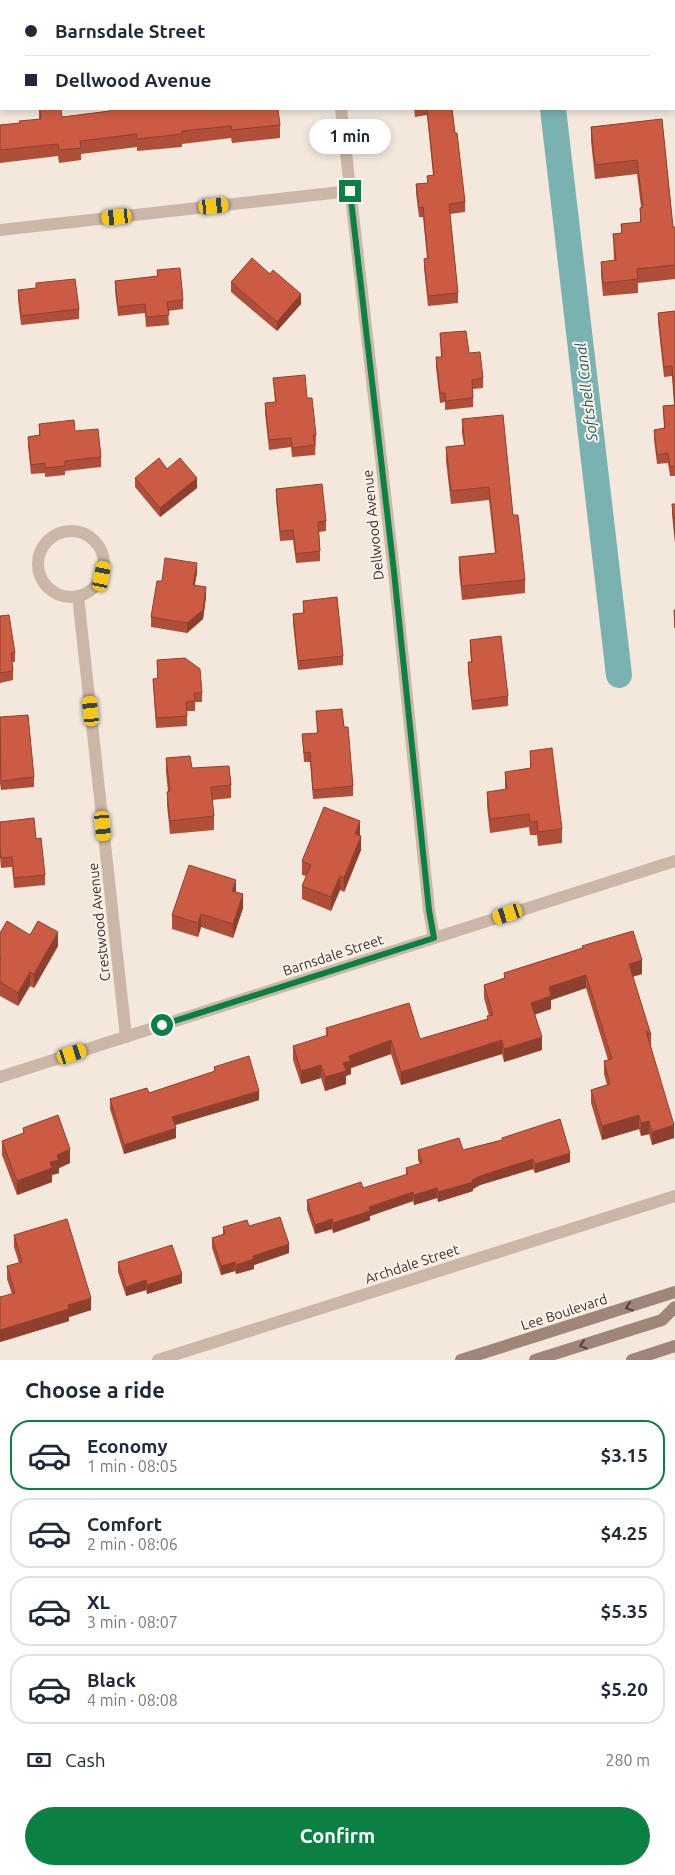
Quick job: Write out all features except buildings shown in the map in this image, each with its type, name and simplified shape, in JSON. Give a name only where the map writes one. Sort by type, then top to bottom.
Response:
[{"type":"main road","name":"Lee Boulevard","points":[[462,1360],[675,1292]]},
{"type":"main road","points":[[535,1360],[662,1320],[675,1307]]},
{"type":"main road","points":[[632,1360],[675,1346]]},
{"type":"street","name":"Dellwood Avenue","points":[[341,110],[394,572],[429,910],[434,938]]},
{"type":"street","points":[[0,230],[350,191]]},
{"type":"street","points":[[70,531],[86,535],[98,545],[103,555],[102,576],[97,585],[88,592],[78,596],[67,596],[57,593],[48,587],[38,568],[39,557],[43,547],[50,539],[60,533],[70,531]]},
{"type":"street","name":"Crestwood Avenue","points":[[78,596],[126,1037]]},
{"type":"street","name":"Barnsdale Street","points":[[0,1077],[675,862]]},
{"type":"street","name":"Archdale Street","points":[[158,1360],[675,1196]]},
{"type":"waterway","name":"Softshell Canal","points":[[553,110],[619,675]]},
{"type":"route","points":[[162,1025],[434,938],[429,910],[394,572],[350,191]]}]
